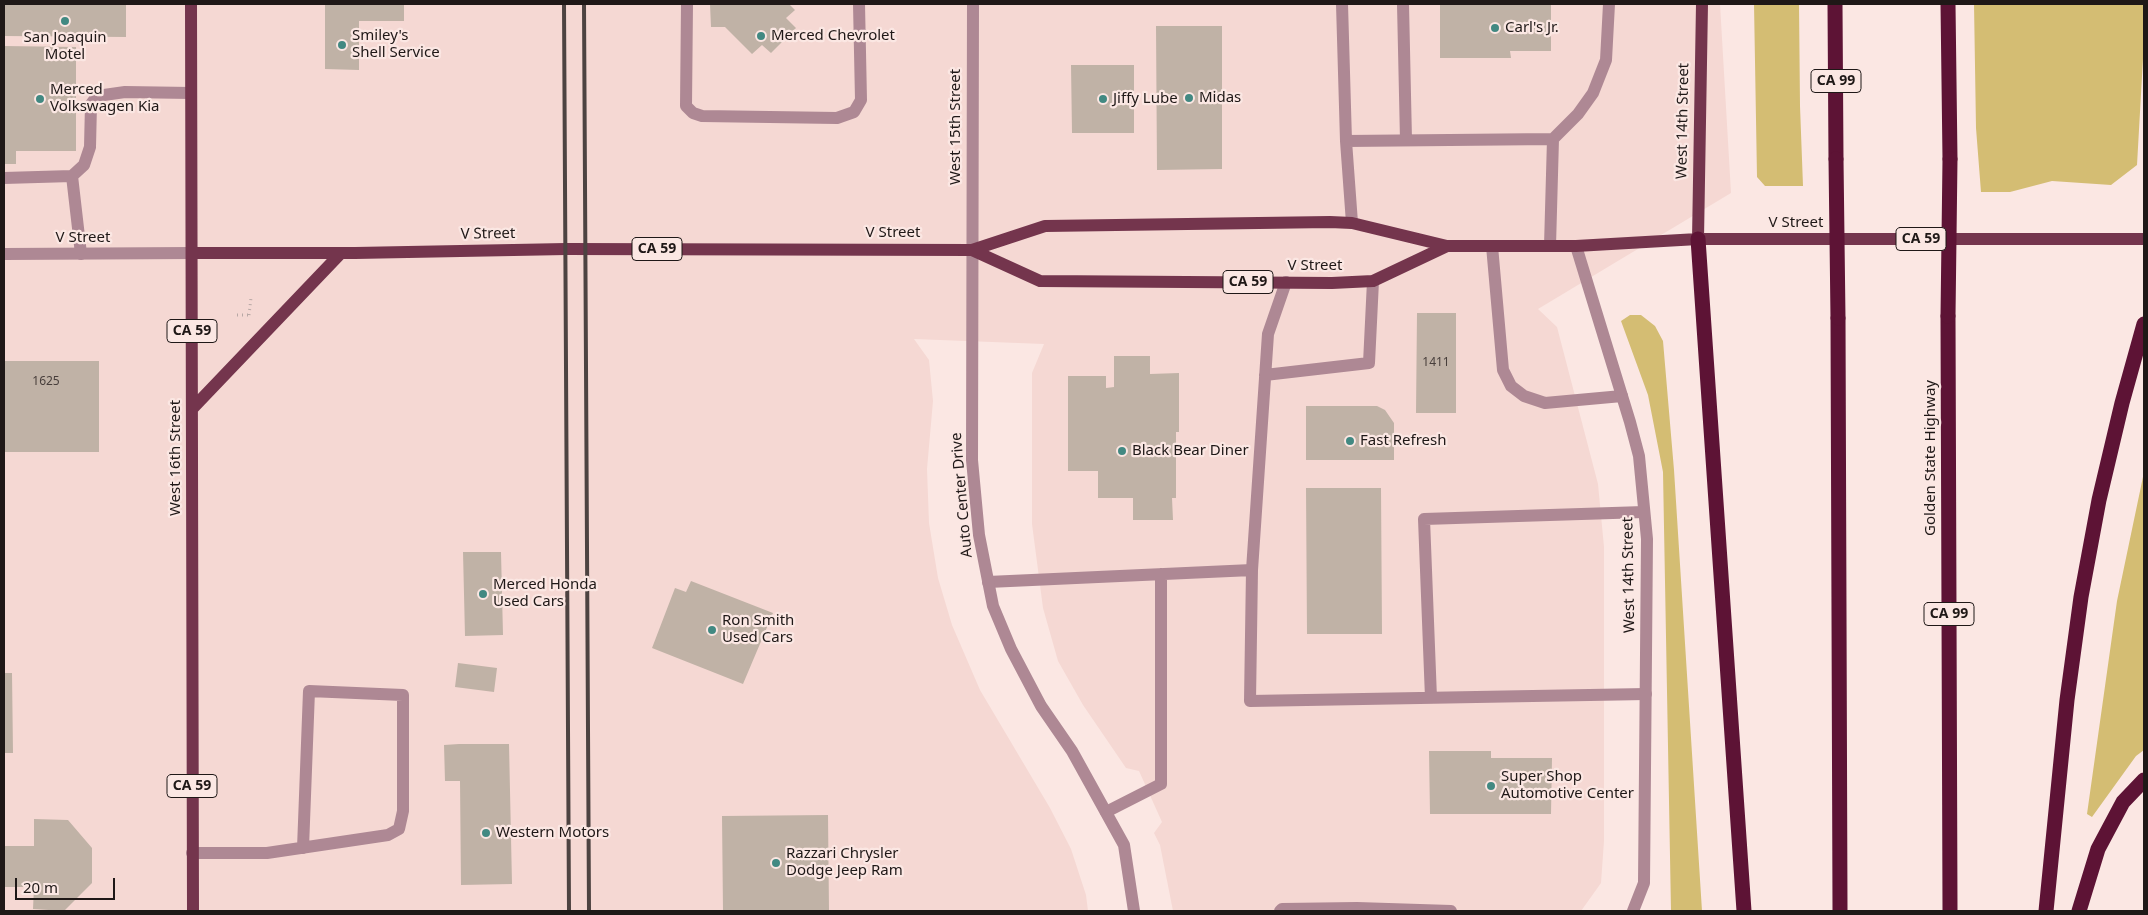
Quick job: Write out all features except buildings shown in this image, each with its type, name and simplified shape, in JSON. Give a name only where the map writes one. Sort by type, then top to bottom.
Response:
[{"type":"highway","name":"CA 99","points":[[1835,4],[1840,911]]},
{"type":"highway","name":"Golden State Highway","points":[[1948,4],[1950,159],[1948,316],[1950,911]]},
{"type":"highway","points":[[1698,239],[1744,911]]},
{"type":"highway","points":[[2046,911],[2067,700],[2081,597],[2122,403],[2144,324]]},
{"type":"highway","points":[[2079,911],[2098,849],[2123,802],[2144,780]]},
{"type":"main road","name":"West 16th Street","points":[[191,4],[193,911]]},
{"type":"main road","name":"West 14th Street","points":[[1698,239],[1702,4]]},
{"type":"main road","name":"V Street","points":[[192,253],[341,253],[566,249],[972,250],[1045,226],[1352,223],[1447,246],[1576,246],[1698,239],[2144,239]]},
{"type":"main road","name":"V Street","points":[[972,250],[1040,281],[1332,283],[1373,281],[1447,246]]},
{"type":"main road","points":[[192,409],[341,253]]},
{"type":"street","points":[[687,4],[686,106],[693,113],[702,116],[837,118],[854,112],[861,100],[859,4]]},
{"type":"street","name":"West 15th Street","points":[[972,250],[973,4]]},
{"type":"street","points":[[1342,4],[1346,141],[1352,223]]},
{"type":"street","points":[[1403,4],[1406,140]]},
{"type":"street","points":[[1550,246],[1553,139],[1578,114],[1593,93],[1606,60],[1609,4]]},
{"type":"street","points":[[4,178],[72,176],[84,164],[90,147],[91,104],[97,96],[125,92],[191,93]]},
{"type":"street","points":[[1346,141],[1553,139]]},
{"type":"street","points":[[72,176],[81,254]]},
{"type":"street","points":[[1492,246],[1503,370],[1511,386],[1524,396],[1545,402],[1622,396]]},
{"type":"street","name":"West 14th Street","points":[[1576,246],[1622,396],[1638,456],[1644,512],[1646,539],[1644,883],[1633,911]]},
{"type":"street","name":"Auto Center Drive","points":[[972,250],[972,460],[979,535],[993,606],[1011,649],[1041,706],[1072,751],[1124,845],[1134,911]]},
{"type":"street","name":"V Street","points":[[4,254],[192,253]]},
{"type":"street","points":[[1265,375],[1369,364],[1373,281]]},
{"type":"street","points":[[1286,282],[1268,334],[1252,570],[1250,701],[1646,694]]},
{"type":"street","points":[[1431,698],[1424,519],[1644,512]]},
{"type":"street","points":[[988,582],[1252,570]]},
{"type":"street","points":[[1106,812],[1161,784],[1161,574]]},
{"type":"street","points":[[192,853],[267,853],[303,848],[388,835],[398,828],[402,811],[403,695],[309,691],[303,848]]},
{"type":"street","points":[[1280,911],[1282,909],[1357,908],[1451,911]]},
{"type":"path","points":[[249,315],[251,298]]},
{"type":"path","points":[[237,315],[254,316]]},
{"type":"shaded area","points":[[4,4],[1720,4],[1731,193],[1538,309],[1557,327],[1598,484],[1604,547],[1604,841],[1601,883],[1581,911],[1173,911],[1160,845],[1154,833],[1162,822],[1139,771],[1126,768],[1083,705],[1058,661],[1043,608],[1032,524],[1032,373],[1044,344],[914,339],[929,360],[933,401],[927,469],[929,523],[938,578],[952,625],[980,690],[1050,808],[1071,849],[1086,895],[1088,911],[4,911]]},
{"type":"shaded area","points":[[1754,4],[1799,4],[1803,186],[1765,186],[1757,177]]},
{"type":"shaded area","points":[[1974,4],[2144,4],[2144,41],[2137,165],[2111,185],[2052,181],[2010,192],[1981,192],[1976,128]]},
{"type":"shaded area","points":[[1630,315],[1641,315],[1655,326],[1663,341],[1674,470],[1702,911],[1671,911],[1663,472],[1648,395],[1621,321]]},
{"type":"shaded area","points":[[2144,472],[2144,750],[2136,756],[2092,817],[2087,814],[2117,601]]},
{"type":"railway","points":[[564,4],[569,911]]},
{"type":"railway","points":[[584,4],[589,911]]},
{"type":"place","name":"San Joaquin Motel","points":[[65,21]]},
{"type":"place","name":"Carl's Jr.","points":[[1495,28]]},
{"type":"place","name":"Merced Chevrolet","points":[[761,36]]},
{"type":"place","name":"Smiley's Shell Service","points":[[342,45]]},
{"type":"place","name":"Midas","points":[[1189,98]]},
{"type":"place","name":"Merced Volkswagen Kia","points":[[40,99]]},
{"type":"place","name":"Jiffy Lube","points":[[1103,99]]},
{"type":"place","name":"Fast Refresh","points":[[1350,441]]},
{"type":"place","name":"Black Bear Diner","points":[[1122,451]]},
{"type":"place","name":"Merced Honda Used Cars","points":[[483,594]]},
{"type":"place","name":"Ron Smith Used Cars","points":[[712,630]]},
{"type":"place","name":"Super Shop Automotive Center","points":[[1491,786]]},
{"type":"place","name":"Western Motors","points":[[486,833]]},
{"type":"place","name":"Razzari Chrysler Dodge Jeep Ram","points":[[776,863]]}]
